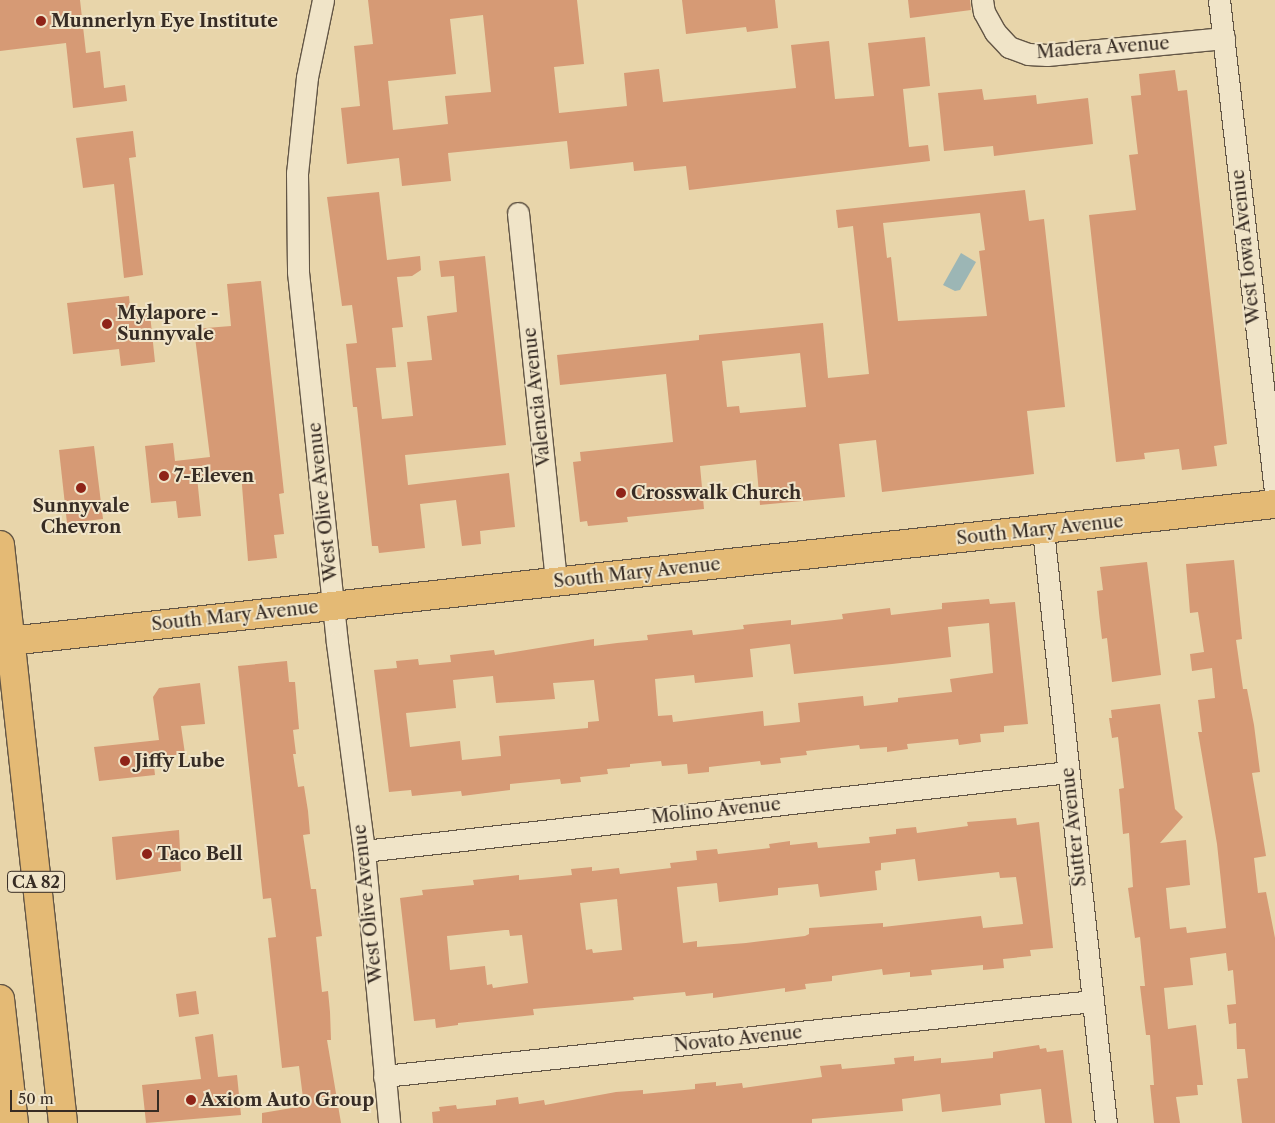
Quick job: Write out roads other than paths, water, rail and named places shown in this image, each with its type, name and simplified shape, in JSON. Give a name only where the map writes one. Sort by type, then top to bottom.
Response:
[{"type":"main road","name":"South Mary Avenue","points":[[5,641],[1275,504]]},
{"type":"main road","name":"CA 82","points":[[0,545],[5,641],[63,1123]]},
{"type":"main road","points":[[0,998],[14,1123]]},
{"type":"street","name":"West Olive Avenue","points":[[323,0],[306,77],[296,173],[298,272],[333,606],[364,851],[389,1123]]},
{"type":"street","name":"Madera Avenue","points":[[982,0],[984,12],[996,32],[1009,46],[1028,54],[1047,55],[1224,38]]},
{"type":"street","name":"West Iowa Avenue","points":[[1219,0],[1275,493]]},
{"type":"street","name":"Valencia Avenue","points":[[518,213],[556,582]]},
{"type":"street","name":"Sutter Avenue","points":[[1043,530],[1106,1123]]},
{"type":"street","name":"Molino Avenue","points":[[364,851],[1068,772]]},
{"type":"street","name":"Novato Avenue","points":[[384,1076],[1093,1001]]},
{"type":"water","points":[[961,253],[976,262],[960,290],[955,291],[943,285]]},
{"type":"place","name":"Munnerlyn Eye Institute","points":[[41,21]]},
{"type":"place","name":"Mylapore - Sunnyvale","points":[[107,324]]},
{"type":"place","name":"7-Eleven","points":[[164,476]]},
{"type":"place","name":"Sunnyvale Chevron","points":[[81,488]]},
{"type":"place","name":"Crosswalk Church","points":[[621,493]]},
{"type":"place","name":"Jiffy Lube","points":[[125,761]]},
{"type":"place","name":"Taco Bell","points":[[147,854]]},
{"type":"place","name":"Axiom Auto Group","points":[[191,1100]]}]
